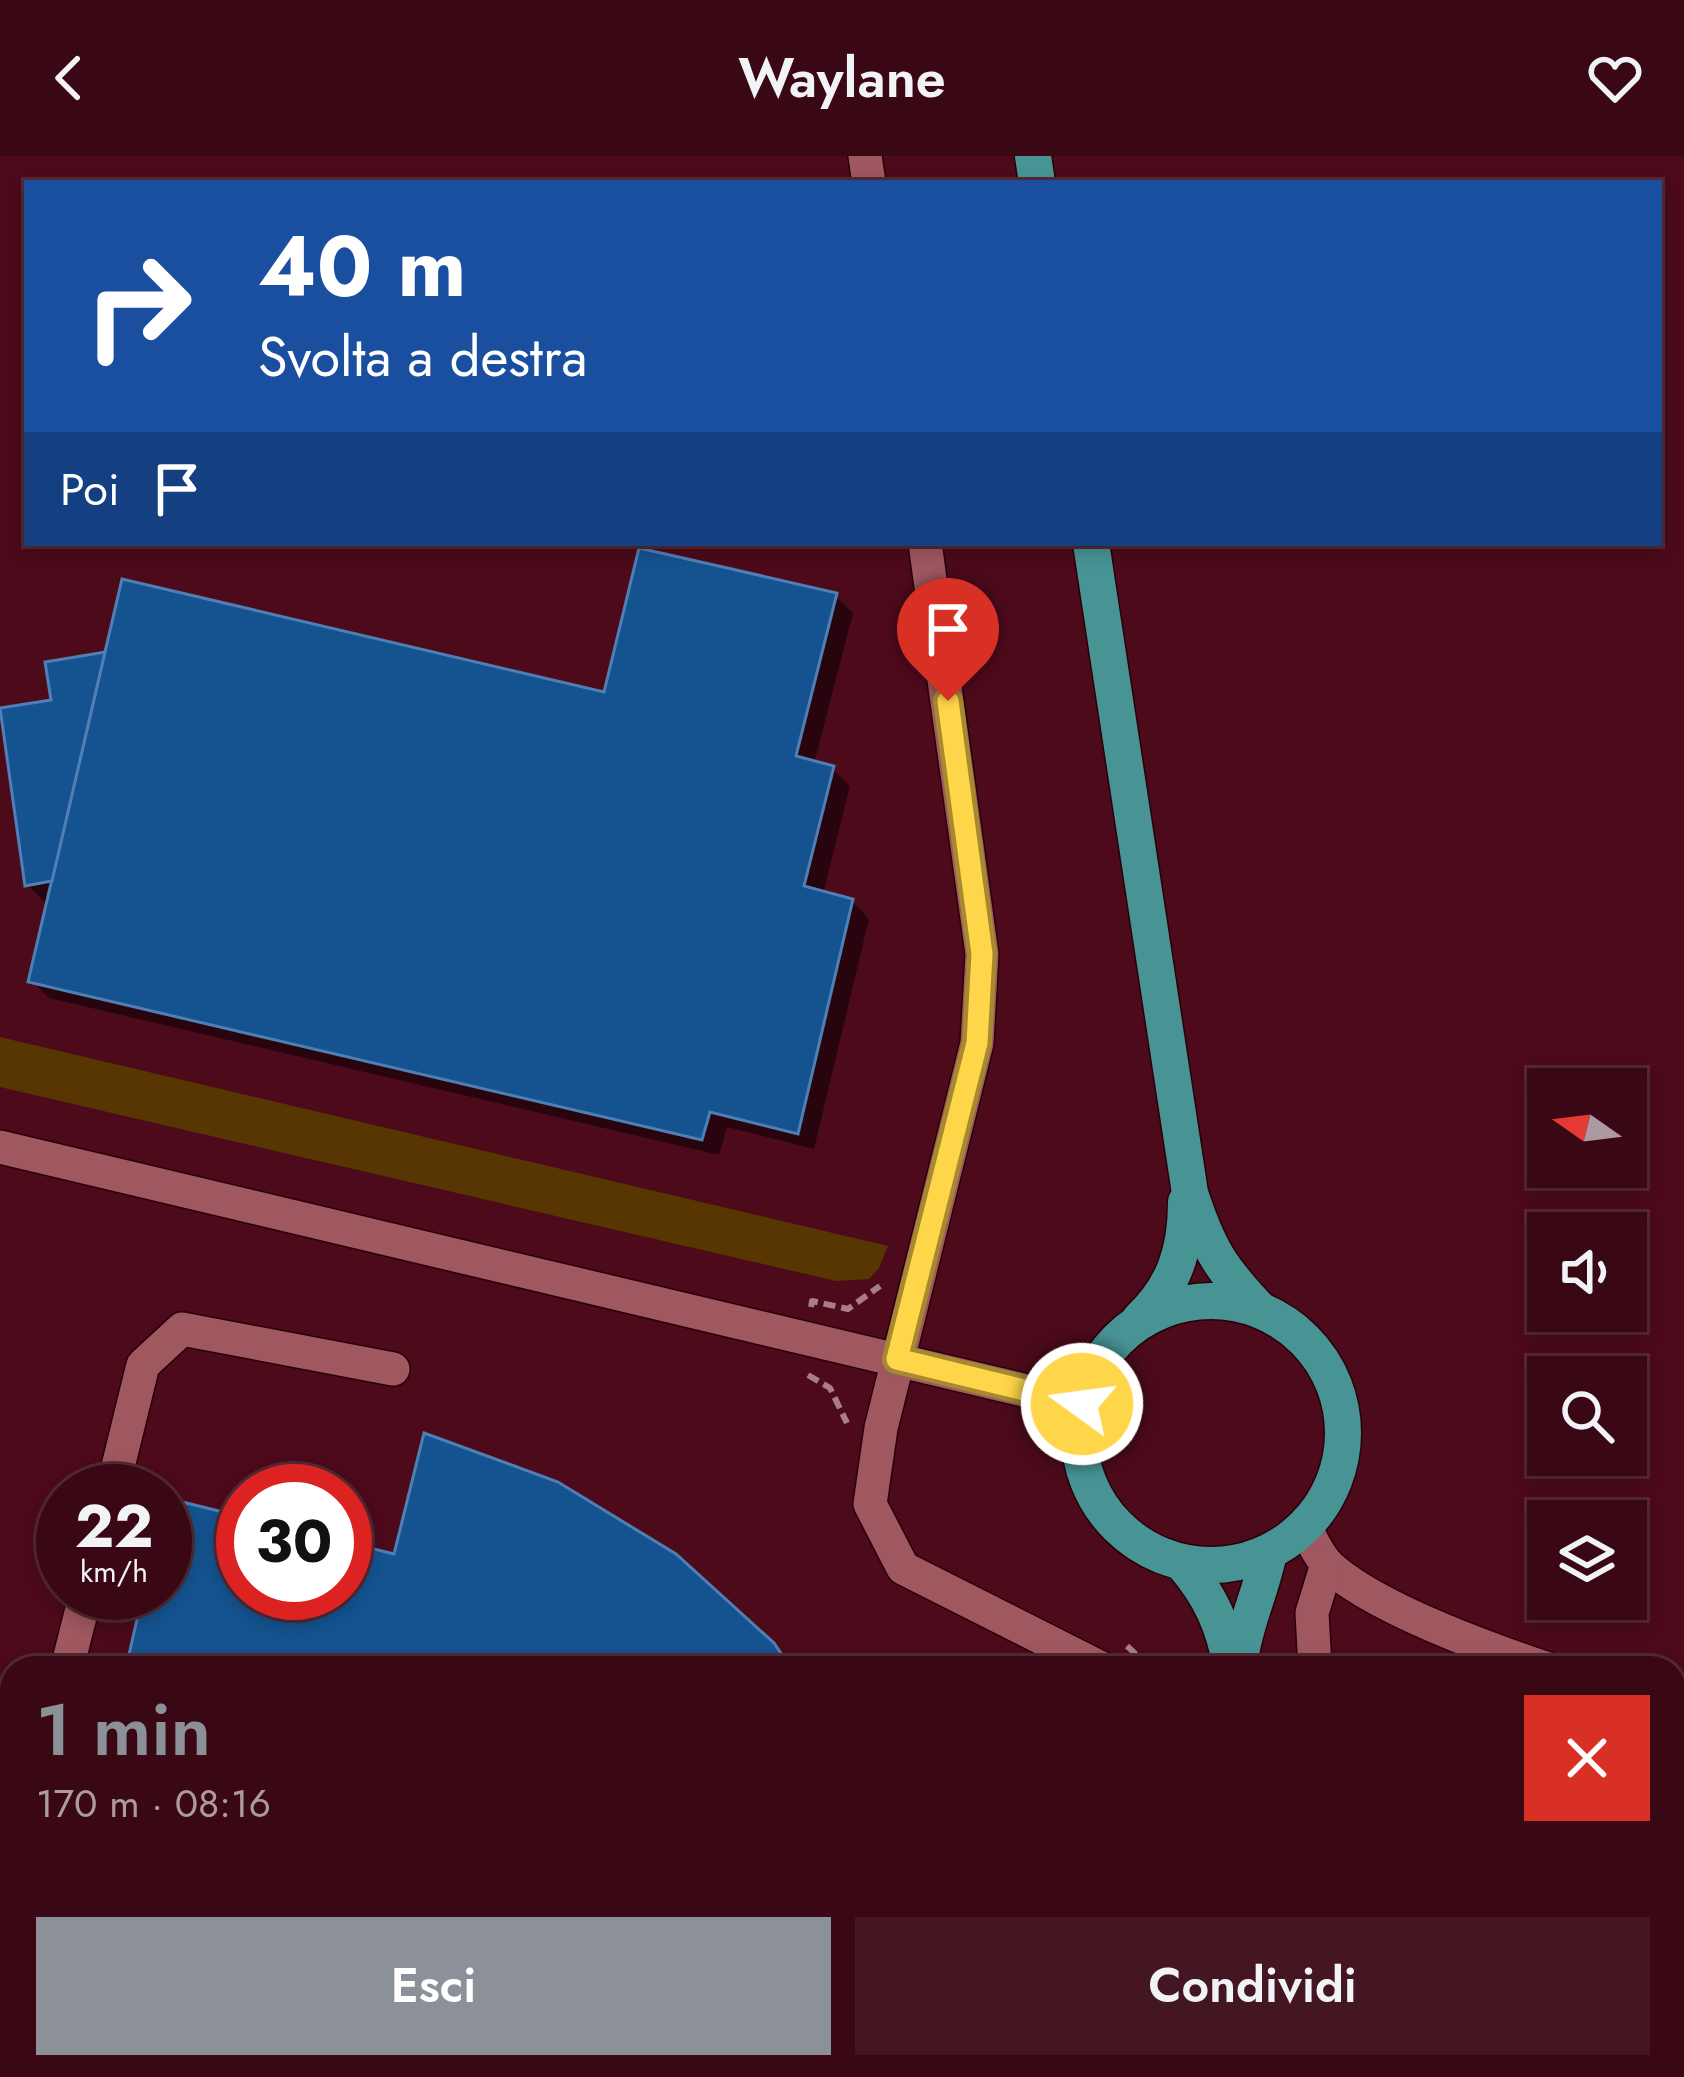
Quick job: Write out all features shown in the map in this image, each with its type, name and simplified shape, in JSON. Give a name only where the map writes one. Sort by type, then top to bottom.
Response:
[{"type":"main road","points":[[1091,546],[1185,1169],[1187,1210],[1176,1271],[1165,1295],[1102,1360],[1082,1404],[1079,1446],[1089,1486],[1100,1504],[1112,1522],[1144,1549],[1183,1564],[1227,1566],[1269,1553],[1305,1527],[1330,1492],[1342,1450],[1341,1406],[1325,1366],[1297,1332],[1260,1310],[1220,1268],[1203,1234],[1185,1169]]},
{"type":"main road","points":[[1135,1325],[1196,1301],[1260,1310]]},
{"type":"main road","points":[[1238,1656],[1269,1553]]},
{"type":"main road","points":[[1183,1564],[1207,1592],[1231,1656]]},
{"type":"street","points":[[925,546],[982,954],[977,1043],[897,1359],[870,1504],[903,1568],[1108,1653]]},
{"type":"street","points":[[0,1147],[804,1353],[897,1359],[1082,1404]]},
{"type":"street","points":[[119,1464],[143,1365],[182,1329],[393,1369]]},
{"type":"street","points":[[1305,1527],[1327,1564],[1365,1592],[1509,1656]]},
{"type":"street","points":[[1314,1656],[1312,1613],[1327,1564]]},
{"type":"street","points":[[70,1656],[79,1620]]},
{"type":"path","points":[[876,1465],[847,1458],[847,1418],[804,1353],[812,1301],[848,1309],[875,1292],[889,1274]]},
{"type":"shaded area","points":[[0,1037],[888,1246],[869,1279],[836,1281],[0,1087]]},
{"type":"building","points":[[639,548],[837,593],[796,756],[834,766],[804,886],[853,899],[798,1134],[710,1112],[702,1140],[28,982],[122,579],[604,692]]},
{"type":"building","points":[[105,652],[52,881],[25,886],[0,708],[51,700],[45,662]]},
{"type":"building","points":[[424,1433],[558,1482],[676,1554],[783,1656],[129,1656],[137,1620],[192,1620],[192,1504],[216,1510],[216,1620],[372,1620],[372,1549],[394,1554]]},
{"type":"route","points":[[948,701],[982,954],[977,1043],[897,1359],[1082,1404]]}]
